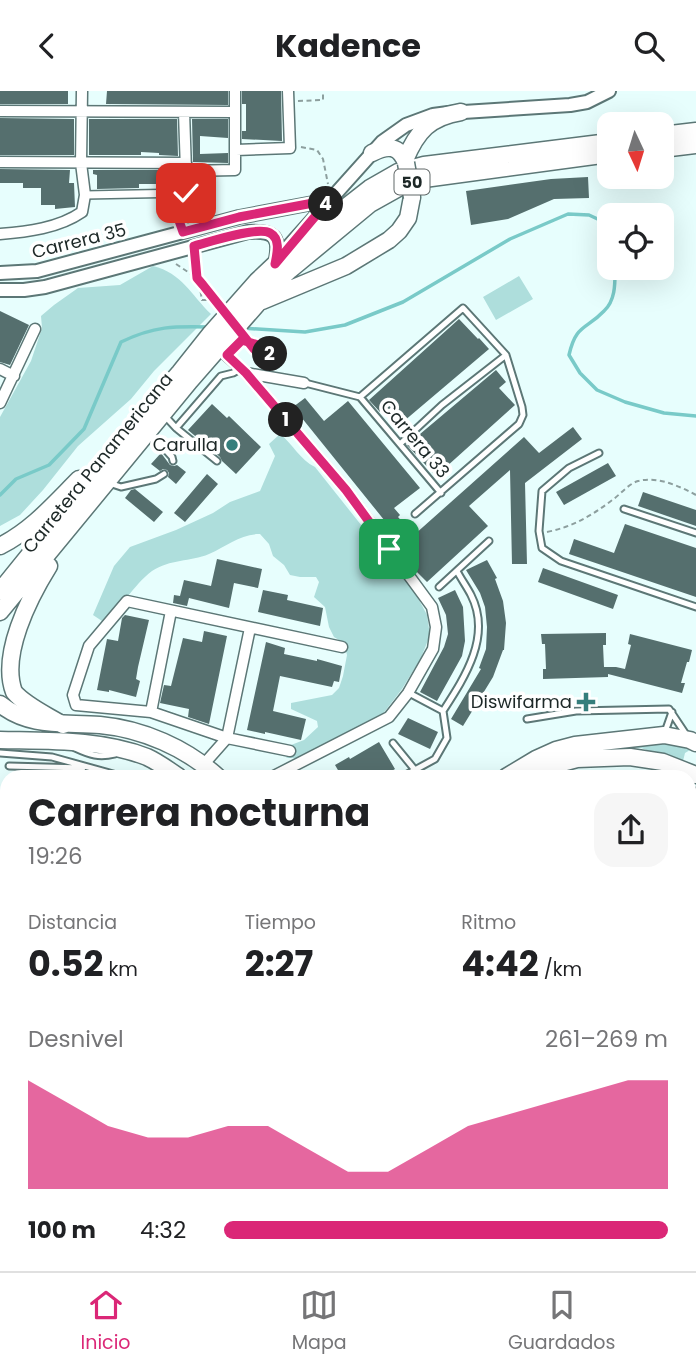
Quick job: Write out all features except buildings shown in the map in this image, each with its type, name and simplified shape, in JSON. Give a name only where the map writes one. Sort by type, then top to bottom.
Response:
[{"type":"main road","points":[[406,162],[417,136],[426,126],[448,114],[461,112]]},
{"type":"main road","points":[[674,134],[696,131]]},
{"type":"main road","name":"50","points":[[224,340],[275,264],[349,203],[397,172],[437,163],[597,143]]},
{"type":"main road","points":[[674,148],[696,145]]},
{"type":"main road","points":[[243,308],[340,269],[389,240],[399,231],[408,218],[412,197],[406,162],[395,148],[387,147],[372,153]]},
{"type":"main road","name":"50","points":[[243,308],[354,216],[404,185],[437,177],[597,157]]},
{"type":"main road","name":"Carretera Panamericana","points":[[0,591],[144,425],[163,414],[224,340]]},
{"type":"main road","name":"Carretera Panamericana","points":[[0,612],[106,482],[180,372],[224,340]]},
{"type":"main road","points":[[0,546],[36,523],[144,425]]},
{"type":"main road","points":[[63,733],[11,689],[4,673],[3,653],[11,628],[80,515]]},
{"type":"main road","points":[[0,704],[23,718],[63,733],[149,758],[168,770]]},
{"type":"main road","points":[[0,740],[63,733],[99,725],[130,730],[174,747],[210,770]]},
{"type":"main road","points":[[518,770],[556,750],[575,745],[664,735],[693,742]]},
{"type":"main road","points":[[548,770],[577,759],[630,757],[663,762],[683,770]]},
{"type":"street","points":[[0,234],[31,231],[72,219],[82,212],[85,195],[81,163],[82,91]]},
{"type":"street","points":[[0,162],[235,170],[235,91]]},
{"type":"street","points":[[275,264],[372,153],[406,125],[433,115],[570,105],[587,102],[609,91]]},
{"type":"street","points":[[236,150],[290,148],[288,96]]},
{"type":"street","points":[[0,111],[235,112]]},
{"type":"street","points":[[85,195],[186,193],[184,112]]},
{"type":"street","name":"Carrera 35","points":[[0,273],[37,271],[239,217],[332,197]]},
{"type":"street","name":"Carrera 35","points":[[0,290],[45,287],[248,232],[271,233],[276,240],[278,251],[275,264]]},
{"type":"street","points":[[0,403],[35,329]]},
{"type":"street","points":[[224,340],[244,370],[346,490],[432,607],[436,627],[433,649],[408,692],[389,717],[286,770]]},
{"type":"street","points":[[0,369],[13,376]]},
{"type":"street","name":"Carrera 33","points":[[244,370],[304,383]]},
{"type":"street","points":[[290,751],[227,738],[151,712],[76,705],[73,695],[89,646],[127,601],[342,647]]},
{"type":"street","points":[[151,712],[171,611]]},
{"type":"street","points":[[204,764],[227,738],[250,628]]},
{"type":"lane","points":[[360,397],[463,307],[506,355],[522,407],[523,415],[519,424],[415,515]]},
{"type":"lane","points":[[400,444],[442,405],[506,355]]},
{"type":"lane","points":[[176,428],[221,376],[244,370]]},
{"type":"lane","name":"Carrera 33","points":[[304,383],[360,397],[441,493]]},
{"type":"lane","points":[[163,414],[217,461]]},
{"type":"lane","points":[[144,425],[173,461]]},
{"type":"lane","points":[[599,453],[569,468],[542,491],[539,533],[542,548],[561,561],[696,607]]},
{"type":"lane","points":[[106,482],[121,487],[156,479],[164,474]]},
{"type":"lane","points":[[624,509],[696,533]]},
{"type":"lane","points":[[439,587],[489,541]]},
{"type":"lane","points":[[393,743],[415,770],[435,759],[447,738],[443,712],[467,673],[479,632],[477,611],[457,572]]},
{"type":"lane","points":[[408,692],[443,712]]},
{"type":"lane","points":[[527,719],[590,710],[669,709],[693,742]]},
{"type":"lane","points":[[664,735],[672,712]]},
{"type":"lane","points":[[0,753],[52,757],[97,770]]},
{"type":"lane","points":[[9,767],[93,769]]},
{"type":"path","points":[[288,96],[323,100],[323,91]]},
{"type":"path","points":[[290,148],[296,146],[317,150],[327,171],[327,183],[332,197]]},
{"type":"path","points":[[183,232],[176,212],[184,205],[186,193]]},
{"type":"path","points":[[194,246],[202,300],[243,308]]},
{"type":"path","points":[[161,255],[197,278],[203,285],[254,349],[278,357],[280,352],[224,340]]},
{"type":"path","points":[[539,533],[576,524],[635,482],[657,480],[676,485],[696,495]]},
{"type":"shaded area","points":[[153,266],[179,279],[211,314],[154,371],[131,399],[78,446],[20,515],[0,526],[0,417],[31,361],[42,328],[41,316],[78,288],[120,285]]},
{"type":"shaded area","points":[[519,276],[533,299],[496,320],[483,297]]},
{"type":"shaded area","points":[[280,434],[315,467],[416,594],[427,615],[430,635],[421,658],[382,715],[303,758],[286,758],[294,750],[291,745],[304,740],[318,727],[317,721],[291,709],[291,703],[332,695],[339,688],[347,655],[344,643],[334,637],[329,627],[325,607],[314,597],[319,582],[316,577],[290,575],[284,565],[273,556],[269,544],[260,534],[240,538],[202,557],[159,567],[145,577],[109,616],[102,621],[93,615],[114,566],[130,547],[176,530],[230,502],[260,491],[275,456],[269,444]]},
{"type":"shaded area","points":[[623,743],[673,743],[690,750],[685,753],[682,765],[641,748],[603,749]]},
{"type":"waterway","points":[[242,328],[305,332],[345,325],[403,302],[510,239],[568,214],[589,215],[597,219]]},
{"type":"waterway","points":[[614,280],[614,291],[608,307],[578,332],[569,355],[580,373],[597,390],[625,402],[664,413],[696,416]]},
{"type":"waterway","points":[[0,495],[16,479],[49,465],[84,429],[121,342],[164,328],[210,327]]},
{"type":"place","name":"Carulla","points":[[232,445]]},
{"type":"place","name":"Diswifarma","points":[[586,702]]},
{"type":"route","points":[[186,193],[184,205],[176,212],[183,232],[239,217],[329,200],[275,264],[278,251],[276,240],[271,233],[248,232],[194,246],[197,278],[203,285],[254,349],[278,357],[280,352],[242,340],[227,355],[246,373],[346,490],[389,549]]}]
